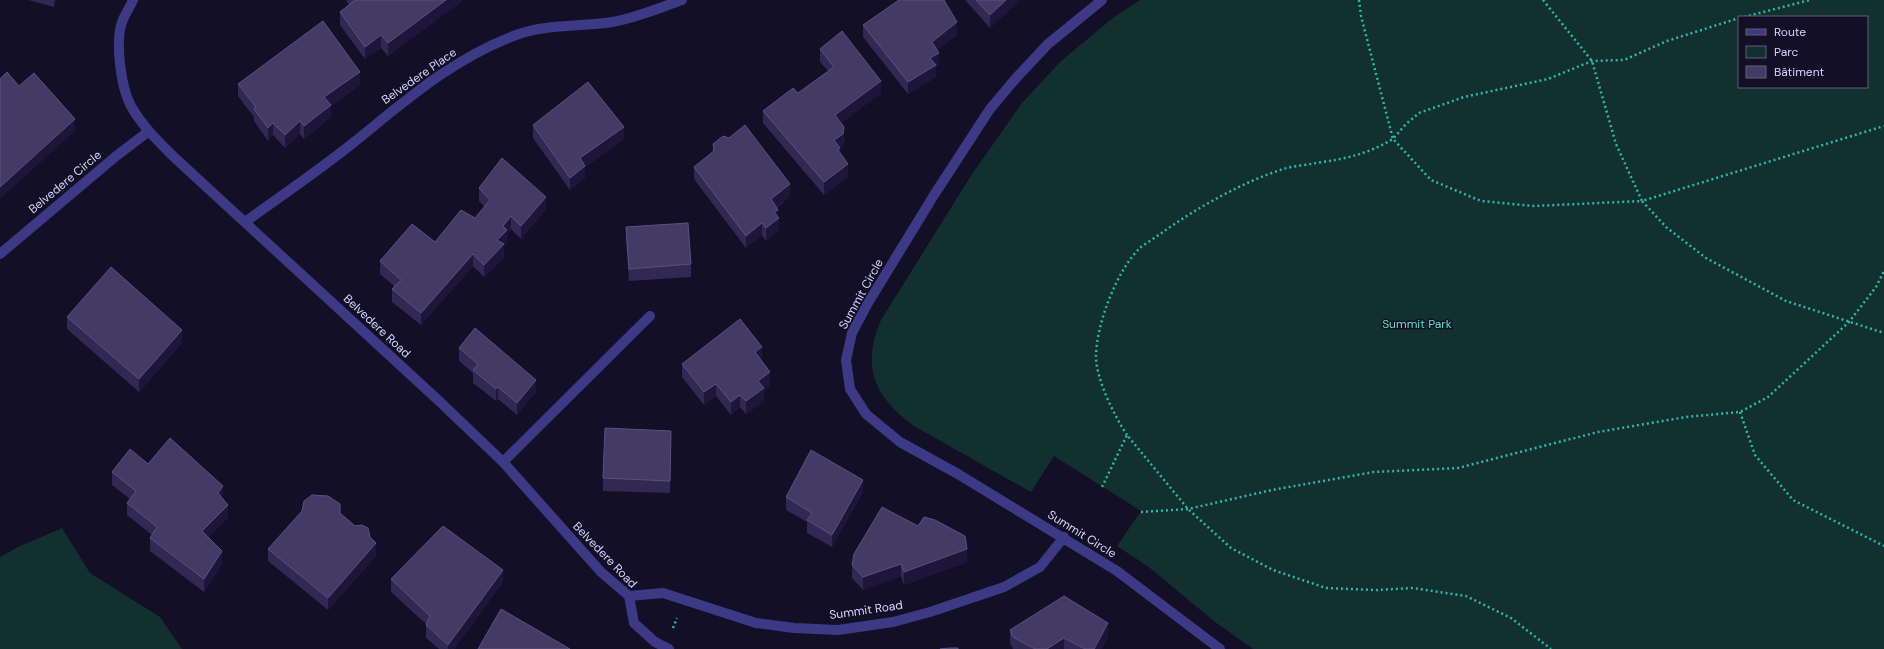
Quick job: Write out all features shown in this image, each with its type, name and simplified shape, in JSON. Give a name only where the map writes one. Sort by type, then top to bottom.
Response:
[{"type":"street","name":"Belvedere Road","points":[[134,0],[122,23],[119,54],[122,79],[131,106],[149,131],[175,158],[438,400],[503,462],[601,572],[629,596],[634,623],[655,642],[669,649]]},
{"type":"street","name":"Belvedere Place","points":[[245,222],[352,143],[407,98],[450,67],[476,53],[517,35],[550,29],[613,22],[682,0]]},
{"type":"street","name":"Summit Circle","points":[[1102,0],[1048,44],[990,109],[934,195],[868,303],[852,333],[846,360],[850,389],[866,414],[900,442],[1064,538],[1117,571],[1220,649]]},
{"type":"street","name":"Belvedere Circle","points":[[0,254],[115,157],[149,131]]},
{"type":"street","points":[[503,462],[650,316]]},
{"type":"street","name":"Summit Road","points":[[629,596],[663,594],[756,623],[794,628],[838,630],[893,622],[930,612],[1004,587],[1040,567],[1064,538]]},
{"type":"path","points":[[1359,0],[1361,16],[1393,139],[1431,180],[1481,201],[1534,206],[1642,201],[1884,126]]},
{"type":"path","points":[[1543,0],[1592,61],[1616,144],[1642,201],[1666,227],[1706,258],[1786,302],[1884,333]]},
{"type":"path","points":[[1748,16],[1810,0]]},
{"type":"path","points":[[1551,649],[1511,618],[1466,596],[1413,588],[1376,590],[1326,588],[1273,570],[1231,548],[1188,509],[1116,420],[1104,392],[1096,358],[1101,323],[1118,278],[1140,248],[1185,216],[1268,174],[1286,168],[1348,158],[1374,150],[1393,139],[1406,124],[1419,113],[1464,97],[1548,80],[1592,61],[1624,60],[1667,41],[1738,18]]},
{"type":"path","points":[[1141,512],[1188,509],[1272,490],[1374,472],[1458,468],[1598,432],[1686,417],[1740,412],[1768,397],[1849,322],[1876,287],[1884,271]]},
{"type":"path","points":[[1740,412],[1755,455],[1793,500],[1884,546]]},
{"type":"path","points":[[1102,487],[1127,435]]},
{"type":"path","points":[[671,632],[677,618]]},
{"type":"green space","name":"Summit Park","points":[[1140,0],[1884,0],[1884,649],[1253,649],[1215,622],[1150,568],[1117,546],[1141,511],[1054,456],[1031,492],[914,426],[889,404],[875,379],[872,366],[872,352],[881,320],[972,174],[1022,103],[1061,61],[1114,17]]},
{"type":"green space","points":[[62,528],[90,573],[160,617],[182,649],[0,649],[0,557],[18,547]]},
{"type":"building","points":[[355,0],[446,0],[388,43],[381,35],[365,47],[340,12]]},
{"type":"building","points":[[899,0],[944,0],[957,22],[932,42],[939,53],[930,58],[936,65],[908,82],[863,25]]},
{"type":"building","points":[[976,0],[1006,0],[990,15]]},
{"type":"building","points":[[323,21],[360,72],[324,97],[331,105],[304,126],[300,121],[285,135],[273,123],[268,128],[254,109],[256,107],[238,84]]},
{"type":"building","points":[[842,31],[881,81],[835,115],[844,127],[843,134],[834,140],[840,148],[838,150],[848,164],[824,182],[763,111],[793,88],[798,93],[834,67],[820,49]]},
{"type":"building","points":[[7,72],[19,86],[34,73],[75,119],[0,187],[0,79]]},
{"type":"building","points":[[588,82],[624,127],[580,158],[585,166],[570,178],[533,125]]},
{"type":"building","points":[[745,125],[790,184],[771,199],[778,210],[774,212],[779,218],[766,228],[762,223],[746,236],[694,167],[714,151],[713,144],[723,136],[729,138]]},
{"type":"building","points":[[502,158],[546,197],[521,226],[511,216],[503,226],[507,230],[497,240],[504,244],[484,265],[473,254],[421,313],[392,289],[401,280],[380,261],[412,224],[435,242],[461,210],[475,218],[490,200],[479,188]]},
{"type":"building","points":[[688,223],[691,264],[629,269],[626,227]]},
{"type":"building","points":[[111,267],[182,330],[139,379],[67,317]]},
{"type":"building","points":[[740,319],[762,347],[755,352],[770,372],[758,381],[764,388],[746,401],[740,395],[731,402],[716,384],[704,392],[682,364]]},
{"type":"building","points":[[475,328],[536,380],[517,403],[498,387],[496,389],[473,370],[478,364],[459,348]]},
{"type":"building","points":[[605,428],[671,431],[670,481],[603,478]]},
{"type":"building","points":[[170,438],[223,486],[218,493],[228,505],[202,531],[222,551],[204,579],[150,538],[157,527],[127,503],[136,491],[112,472],[130,449],[148,464]]},
{"type":"building","points":[[811,450],[863,480],[832,535],[807,520],[812,513],[786,497]]},
{"type":"building","points":[[312,495],[328,496],[340,504],[340,513],[355,526],[362,525],[368,528],[370,537],[376,543],[328,598],[268,549],[302,511],[304,501]]},
{"type":"building","points":[[882,507],[918,526],[924,517],[935,520],[965,536],[967,549],[904,572],[901,564],[863,577],[852,565],[854,554]]},
{"type":"building","points":[[443,526],[503,570],[448,645],[426,625],[430,616],[391,579]]},
{"type":"building","points":[[1064,596],[1108,623],[1094,649],[1085,649],[1064,638],[1047,649],[1035,649],[1013,637],[1010,630]]},
{"type":"building","points":[[501,609],[570,649],[478,649]]},
{"type":"building","points":[[949,648],[958,649],[940,649]]}]
